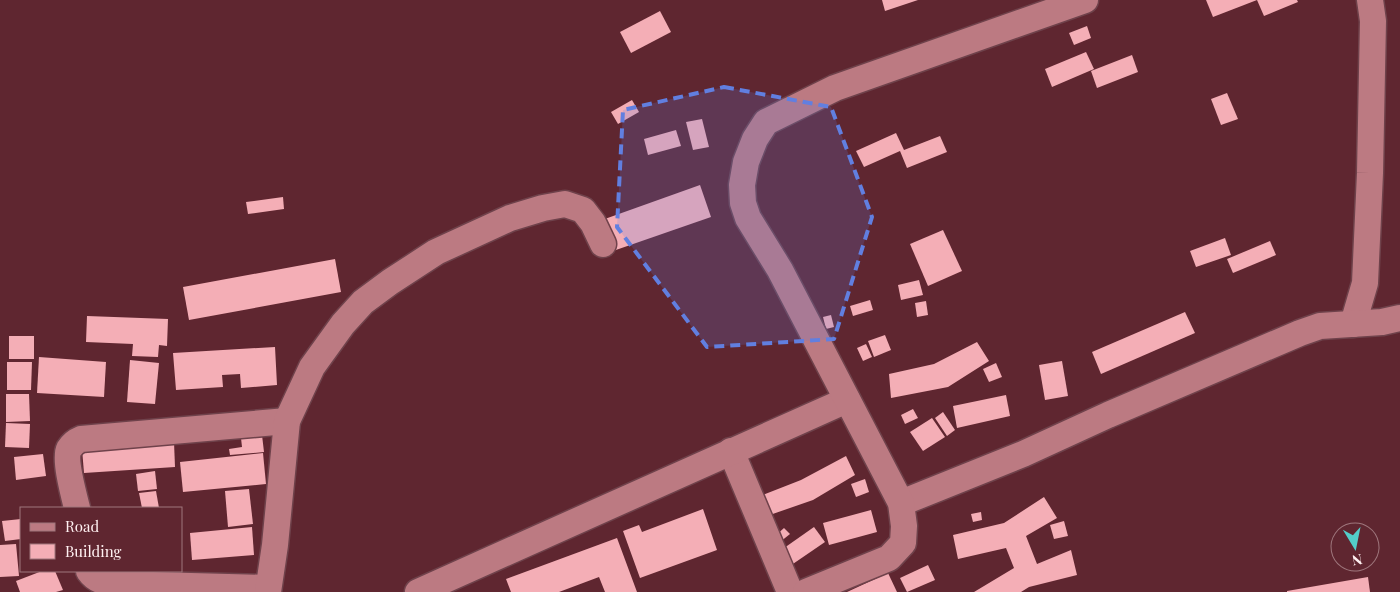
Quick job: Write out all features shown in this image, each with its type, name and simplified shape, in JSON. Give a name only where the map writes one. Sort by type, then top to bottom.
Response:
[{"type":"street","points":[[806,592],[889,558],[903,543],[904,526],[901,503],[780,270],[748,218],[743,203],[742,185],[746,162],[755,139],[766,122],[835,88],[1085,0]]},
{"type":"street","points":[[1353,324],[1365,283],[1370,174],[1373,21],[1370,0]]},
{"type":"street","points":[[90,572],[95,578],[103,582],[117,584],[268,590],[275,545],[287,421],[312,367],[358,307],[390,282],[436,252],[510,218],[543,208],[565,204],[583,210],[593,223],[603,244]]},
{"type":"street","points":[[901,503],[1023,454],[1300,332],[1320,326],[1382,322],[1400,318]]},
{"type":"street","points":[[418,592],[847,400]]},
{"type":"street","points":[[77,507],[68,462],[68,451],[74,442],[81,438],[287,421]]},
{"type":"street","points":[[731,451],[790,592]]},
{"type":"highlighted area","points":[[724,87],[831,107],[872,217],[834,339],[707,347],[617,227],[623,110]]},
{"type":"building","points":[[882,0],[918,0],[885,11]]},
{"type":"building","points":[[1206,0],[1257,0],[1213,17]]},
{"type":"building","points":[[1257,0],[1297,0],[1298,2],[1264,16]]},
{"type":"building","points":[[660,11],[671,32],[631,53],[620,32]]},
{"type":"building","points":[[1087,26],[1091,38],[1074,45],[1069,33]]},
{"type":"building","points":[[1086,52],[1094,69],[1052,87],[1045,69]]},
{"type":"building","points":[[1132,55],[1138,72],[1097,88],[1091,71]]},
{"type":"building","points":[[1227,93],[1238,119],[1221,125],[1211,99]]},
{"type":"building","points":[[632,100],[639,112],[618,124],[611,112]]},
{"type":"building","points":[[702,119],[709,147],[693,150],[686,122]]},
{"type":"building","points":[[676,130],[681,146],[648,155],[644,139]]},
{"type":"building","points":[[896,133],[904,150],[940,136],[947,152],[907,168],[900,151],[864,167],[856,151]]},
{"type":"building","points":[[700,185],[711,217],[613,251],[602,220]]},
{"type":"building","points":[[283,197],[284,209],[248,214],[246,202]]},
{"type":"building","points":[[943,230],[962,271],[928,286],[910,244]]},
{"type":"building","points":[[1225,238],[1231,255],[1196,267],[1190,251]]},
{"type":"building","points":[[1270,241],[1276,255],[1233,273],[1227,259]]},
{"type":"building","points":[[335,259],[341,292],[189,320],[183,287]]},
{"type":"building","points":[[919,280],[923,295],[901,300],[898,285]]},
{"type":"building","points":[[870,300],[873,310],[853,316],[850,306]]},
{"type":"building","points":[[926,301],[928,315],[917,317],[915,303]]},
{"type":"building","points":[[1185,312],[1195,333],[1101,374],[1092,352]]},
{"type":"building","points":[[831,315],[834,327],[826,329],[823,317]]},
{"type":"building","points":[[87,316],[168,319],[167,346],[159,345],[158,357],[132,356],[133,344],[86,342]]},
{"type":"building","points":[[885,335],[891,350],[874,357],[868,341]]},
{"type":"building","points":[[9,336],[34,336],[34,359],[9,359]]},
{"type":"building","points":[[977,342],[989,361],[948,387],[891,398],[889,374],[934,364]]},
{"type":"building","points":[[866,344],[872,357],[863,361],[857,348]]},
{"type":"building","points":[[275,347],[277,385],[241,388],[240,374],[222,375],[223,387],[176,390],[173,353]]},
{"type":"building","points":[[39,357],[106,362],[104,397],[37,393]]},
{"type":"building","points":[[130,360],[159,363],[155,404],[127,402]]},
{"type":"building","points":[[1062,361],[1068,396],[1045,400],[1039,365]]},
{"type":"building","points":[[7,362],[32,362],[31,390],[7,390]]},
{"type":"building","points":[[996,363],[1002,377],[989,382],[983,369]]},
{"type":"building","points":[[6,394],[29,394],[30,421],[6,422]]},
{"type":"building","points":[[1006,395],[1010,416],[957,428],[953,406]]},
{"type":"building","points":[[913,409],[918,418],[905,424],[901,415]]},
{"type":"building","points":[[943,412],[955,430],[947,436],[935,418]]},
{"type":"building","points":[[932,418],[945,437],[923,451],[910,432]]},
{"type":"building","points":[[6,423],[30,424],[29,448],[5,447]]},
{"type":"building","points":[[262,435],[264,452],[230,455],[229,449],[242,447],[241,438]]},
{"type":"building","points":[[174,442],[175,467],[84,473],[82,449]]},
{"type":"building","points":[[263,453],[266,484],[183,492],[180,462]]},
{"type":"building","points":[[43,454],[46,476],[16,480],[14,457]]},
{"type":"building","points":[[846,456],[855,475],[813,500],[764,517],[755,498],[801,480]]},
{"type":"building","points":[[155,471],[157,489],[138,491],[136,474]]},
{"type":"building","points":[[865,479],[869,492],[856,497],[851,484]]},
{"type":"building","points":[[249,489],[253,524],[228,527],[225,491]]},
{"type":"building","points":[[156,491],[159,507],[142,507],[139,493]]},
{"type":"building","points":[[1044,497],[1057,518],[1026,536],[1037,564],[1071,550],[1077,575],[1029,587],[1021,592],[974,592],[1014,568],[1006,548],[958,559],[953,535],[1004,523]]},
{"type":"building","points":[[703,509],[717,550],[640,578],[623,531],[639,525],[642,532]]},
{"type":"building","points":[[871,510],[877,532],[829,545],[823,523]]},
{"type":"building","points":[[981,512],[982,520],[973,522],[971,514]]},
{"type":"building","points":[[20,519],[20,539],[5,541],[2,521]]},
{"type":"building","points":[[1064,521],[1068,536],[1054,539],[1050,525]]},
{"type":"building","points":[[252,527],[254,555],[192,560],[190,533]]},
{"type":"building","points":[[814,527],[825,542],[787,568],[777,553]]},
{"type":"building","points":[[784,528],[790,534],[780,542],[775,536]]},
{"type":"building","points":[[617,538],[637,592],[605,592],[599,577],[559,592],[511,592],[506,579]]},
{"type":"building","points":[[16,544],[19,576],[0,577],[0,545]]},
{"type":"building","points":[[928,565],[935,580],[907,592],[900,578]]},
{"type":"building","points":[[39,572],[55,572],[63,590],[56,592],[20,592],[16,581]]},
{"type":"building","points":[[888,573],[897,592],[847,592]]},
{"type":"building","points":[[1368,577],[1370,592],[1287,592],[1287,591]]}]
